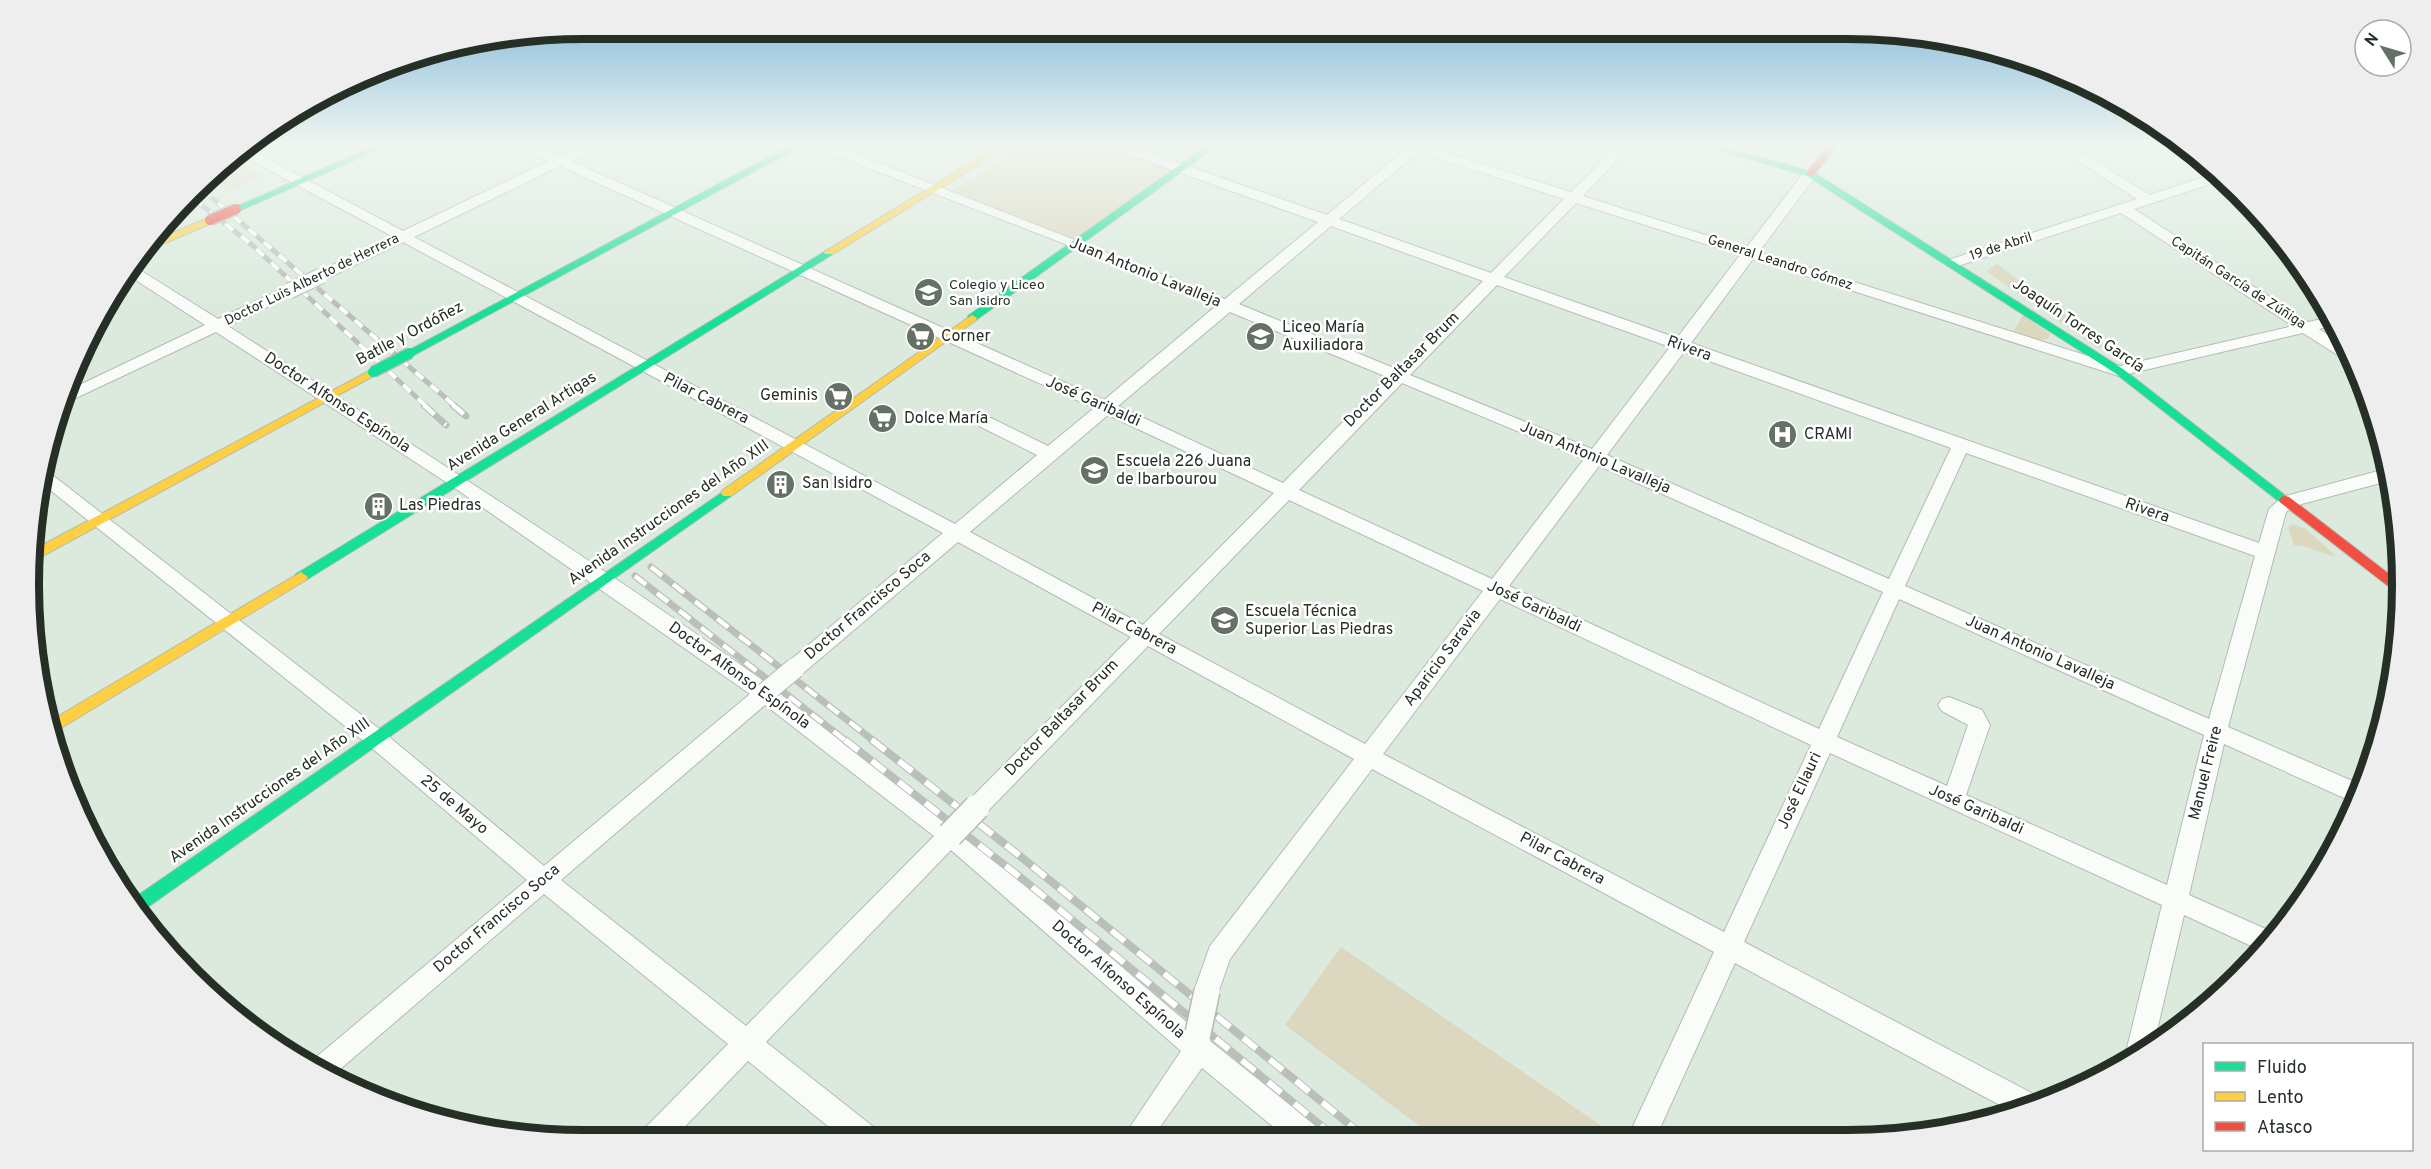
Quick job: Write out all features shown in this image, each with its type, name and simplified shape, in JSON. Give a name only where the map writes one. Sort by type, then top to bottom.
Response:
[{"type":"street","points":[[161,241],[260,199]]},
{"type":"street","name":"Pilar Cabrera","points":[[331,199],[516,296],[1368,756],[2020,1101]]},
{"type":"street","name":"Doctor Luis Alberto de Herrera","points":[[74,394],[481,199]]},
{"type":"street","name":"José Garibaldi","points":[[641,199],[1105,407],[1824,741],[2261,939]]},
{"type":"street","name":"Batlle y Ordóñez","points":[[40,552],[700,199]]},
{"type":"street","name":"Avenida General Artigas","points":[[57,724],[458,482],[915,199]]},
{"type":"street","name":"Juan Antonio Lavalleja","points":[[959,199],[1077,244],[1595,457],[2351,791]]},
{"type":"street","name":"Avenida Instrucciones del Año XIII","points":[[141,902],[374,737],[795,446],[1139,199]]},
{"type":"street","name":"Rivera","points":[[1266,199],[2265,553]]},
{"type":"street","name":"Doctor Francisco Soca","points":[[326,1064],[1353,199]]},
{"type":"street","name":"Doctor Baltasar Brum","points":[[663,1130],[1396,375],[1573,199]]},
{"type":"street","name":"General Leandro Gómez","points":[[1576,199],[2119,371]]},
{"type":"street","name":"Aparicio Saravia","points":[[1141,1130],[1192,1062],[1219,954],[1792,199]]},
{"type":"street","name":"Joaquín Torres García","points":[[1849,199],[2119,371],[2392,583]]},
{"type":"street","name":"19 de Abril","points":[[1953,263],[2147,199]]},
{"type":"street","name":"Capitán García de Zúñiga","points":[[2123,208],[2338,349]]},
{"type":"street","name":"Doctor Alfonso Espínola","points":[[136,274],[458,482],[765,693],[950,835],[1196,1039],[1300,1130]]},
{"type":"street","points":[[2119,371],[2325,323]]},
{"type":"street","points":[[985,422],[1049,454]]},
{"type":"street","name":"José Ellauri","points":[[1645,1130],[1960,446]]},
{"type":"street","points":[[2288,501],[2382,476]]},
{"type":"street","name":"25 de Mayo","points":[[49,479],[374,737],[543,879],[854,1130]]},
{"type":"street","name":"Manuel Freire","points":[[2141,1044],[2216,732],[2278,510],[2288,501]]},
{"type":"street","points":[[1949,705],[1974,716],[1979,725],[1953,800]]},
{"type":"shaded area","points":[[971,199],[1135,199],[1077,240]]},
{"type":"shaded area","points":[[1997,264],[2106,345],[2098,348],[1986,271]]},
{"type":"shaded area","points":[[2023,315],[2050,334],[2048,339],[2038,340],[2012,334]]},
{"type":"shaded area","points":[[2292,524],[2306,529],[2336,556],[2294,545],[2288,527]]},
{"type":"shaded area","points":[[1341,947],[1606,1129],[1425,1130],[1285,1025]]},
{"type":"railway","points":[[213,199],[455,406]]},
{"type":"railway","points":[[197,201],[252,245],[426,406]]},
{"type":"railway","points":[[424,405],[446,425]]},
{"type":"railway","points":[[453,405],[466,416]]},
{"type":"railway","points":[[651,567],[874,741]]},
{"type":"railway","points":[[635,576],[846,741]]},
{"type":"railway","points":[[845,740],[1025,881],[1326,1130]]},
{"type":"railway","points":[[872,740],[1020,856],[1356,1130]]},
{"type":"traffic: fast","points":[[236,209],[260,199]]},
{"type":"traffic: fast","points":[[410,353],[698,199]]},
{"type":"traffic: fast","points":[[972,318],[1139,199]]},
{"type":"traffic: fast","points":[[1849,199],[2119,371],[2285,500]]},
{"type":"traffic: fast","points":[[301,577],[829,252]]},
{"type":"traffic: fast","points":[[373,372],[410,353]]},
{"type":"traffic: fast","points":[[141,902],[727,493]]},
{"type":"traffic: slow","points":[[829,252],[917,199]]},
{"type":"traffic: slow","points":[[161,241],[210,220]]},
{"type":"traffic: slow","points":[[727,493],[972,318]]},
{"type":"traffic: slow","points":[[40,552],[373,372]]},
{"type":"traffic: slow","points":[[57,724],[301,577]]},
{"type":"traffic: jam","points":[[210,220],[236,209]]},
{"type":"traffic: jam","points":[[2285,500],[2392,583]]},
{"type":"place","name":"Colegio y Liceo San Isidro","points":[[928,293]]},
{"type":"place","name":"Corner","points":[[920,337]]},
{"type":"place","name":"Liceo María Auxiliadora","points":[[1261,337]]},
{"type":"place","name":"Geminis","points":[[839,396]]},
{"type":"place","name":"Dolce María","points":[[883,419]]},
{"type":"place","name":"CRAMI","points":[[1783,435]]},
{"type":"place","name":"Escuela 226 Juana de Ibarbourou","points":[[1095,471]]},
{"type":"place","name":"San Isidro","points":[[781,484]]},
{"type":"place","name":"Las Piedras","points":[[378,506]]},
{"type":"place","name":"Escuela Técnica Superior Las Piedras","points":[[1224,621]]}]
